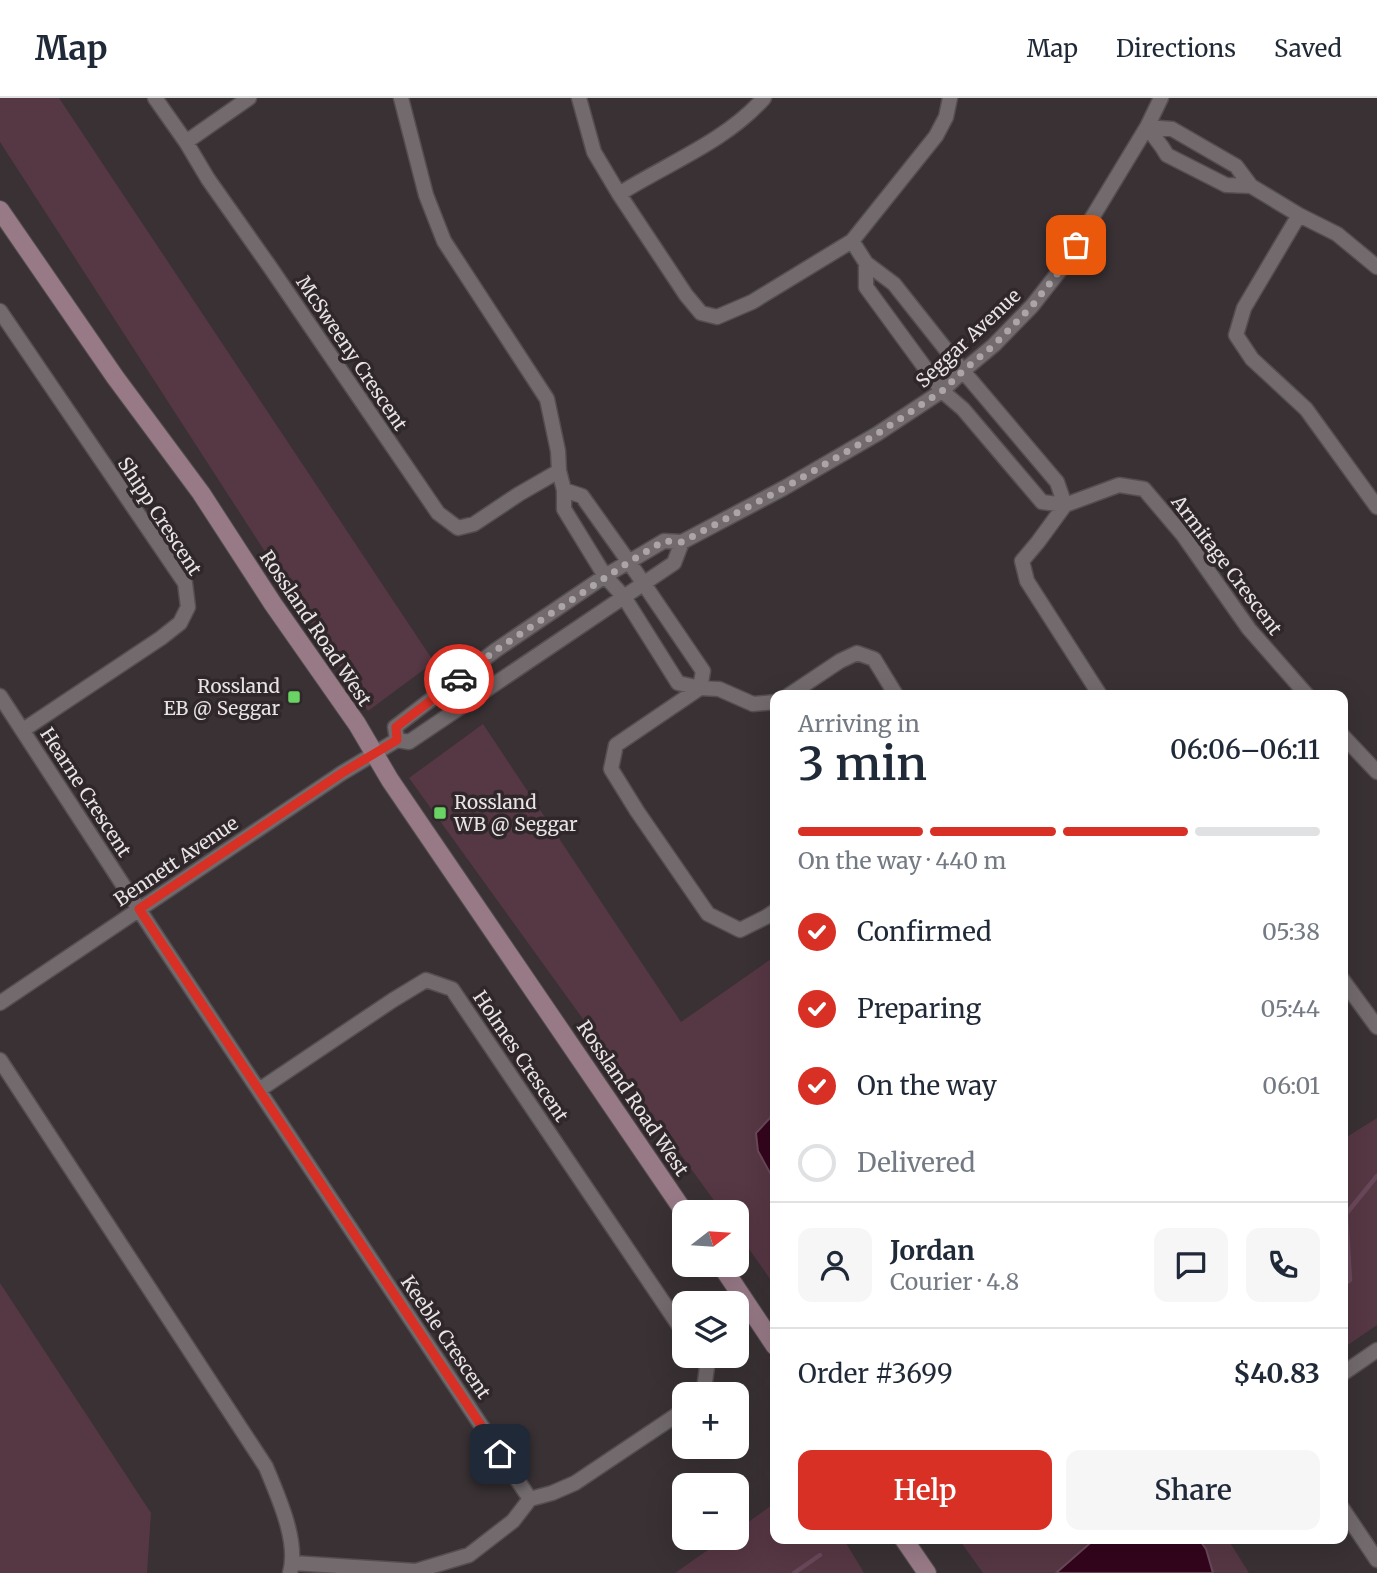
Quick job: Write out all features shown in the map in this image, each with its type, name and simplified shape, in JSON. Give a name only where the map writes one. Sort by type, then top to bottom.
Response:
[{"type":"main road","name":"Rossland Road West","points":[[0,210],[115,377],[201,493],[390,780],[676,1200]]},
{"type":"main road","points":[[730,1278],[770,1338]]},
{"type":"main road","points":[[907,1544],[927,1573]]},
{"type":"street","name":"McSweeny Crescent","points":[[155,98],[438,513],[458,528],[474,524],[559,471]]},
{"type":"street","points":[[186,142],[249,98]]},
{"type":"street","points":[[401,98],[426,195],[444,241],[547,400],[558,451],[564,509],[678,683],[700,688],[719,688],[753,704],[770,702]]},
{"type":"street","points":[[579,98],[594,152],[619,194],[686,295],[701,313],[717,317],[752,302],[852,241],[936,136],[946,117],[950,98]]},
{"type":"street","points":[[619,194],[726,133],[764,98]]},
{"type":"street","name":"Seggar Avenue","points":[[397,740],[396,727],[496,650],[606,576],[664,541],[682,542],[784,488],[877,434],[942,391],[994,345],[1032,306],[1061,269],[1147,127],[1161,98]]},
{"type":"street","points":[[1147,127],[1167,156],[1226,185],[1251,186]]},
{"type":"street","points":[[1147,127],[1172,129],[1236,166],[1251,186],[1299,215],[1338,234],[1377,267]]},
{"type":"street","points":[[1299,215],[1244,308],[1236,335],[1252,359],[1306,409],[1377,507]]},
{"type":"street","points":[[852,241],[866,263],[894,284],[1057,482],[1065,505]]},
{"type":"street","points":[[866,263],[866,287],[942,391],[963,409],[1042,502],[1065,505]]},
{"type":"street","name":"Shipp Crescent","points":[[0,311],[185,583],[188,607],[180,623],[161,638],[23,730]]},
{"type":"street","name":"Armitage Crescent","points":[[1065,505],[1119,485],[1144,489],[1183,535],[1249,629],[1303,690]]},
{"type":"street","points":[[564,490],[582,496],[703,671],[700,688],[617,745],[611,769],[708,914],[740,930],[770,914]]},
{"type":"street","points":[[1065,505],[1022,561],[1027,581],[1097,690]]},
{"type":"street","name":"Seggar Avenue","points":[[374,753],[397,740],[409,742],[674,563],[682,542]]},
{"type":"street","points":[[796,690],[857,653],[874,659],[893,690]]},
{"type":"street","name":"Hearne Crescent","points":[[0,696],[139,909]]},
{"type":"street","points":[[1348,741],[1377,772]]},
{"type":"street","name":"Bennett Avenue","points":[[0,1003],[374,753]]},
{"type":"street","name":"Keeble Crescent","points":[[139,909],[530,1500]]},
{"type":"street","name":"Holmes Crescent","points":[[259,1090],[393,1000],[426,981],[452,989],[672,1315]]},
{"type":"street","points":[[1348,987],[1377,1027]]},
{"type":"street","points":[[0,1060],[266,1467],[284,1514],[292,1545],[291,1568],[416,1571],[469,1555],[513,1521],[530,1500],[575,1483],[672,1418]]},
{"type":"street","points":[[1348,1370],[1377,1350]]},
{"type":"street","points":[[1348,1517],[1377,1560]]},
{"type":"shaded area","points":[[0,98],[59,98],[434,662],[368,711],[0,142]]},
{"type":"shaded area","points":[[483,724],[681,1022],[770,960],[770,1279],[749,1249],[749,1200],[714,1200],[409,778]]},
{"type":"shaded area","points":[[770,1118],[770,1173],[758,1151],[756,1133]]},
{"type":"shaded area","points":[[1377,1118],[1377,1325],[1348,1345],[1348,1136]]},
{"type":"shaded area","points":[[0,1283],[151,1513],[147,1573],[0,1573]]},
{"type":"shaded area","points":[[770,1507],[770,1544],[847,1544],[864,1573],[675,1573],[708,1550],[749,1550],[749,1521]]},
{"type":"shaded area","points":[[962,1544],[1231,1544],[1249,1573],[983,1573]]},
{"type":"shaded area","points":[[1089,1544],[1202,1544],[1213,1573],[1056,1573]]},
{"type":"waterway","points":[[1348,1212],[1377,1176]]},
{"type":"waterway","points":[[1348,1247],[1348,1281]]},
{"type":"waterway","points":[[794,1573],[820,1555]]},
{"type":"way so far","points":[[459,679],[496,650],[642,554],[664,541],[682,542],[784,488],[932,399],[994,345],[1032,306],[1076,245]]},
{"type":"place","name":"Rossland EB @ Seggar","points":[[294,697]]},
{"type":"place","name":"Rossland WB @ Seggar","points":[[440,813]]},
{"type":"route","points":[[459,679],[396,727],[397,740],[342,773],[139,909],[500,1454]]}]
